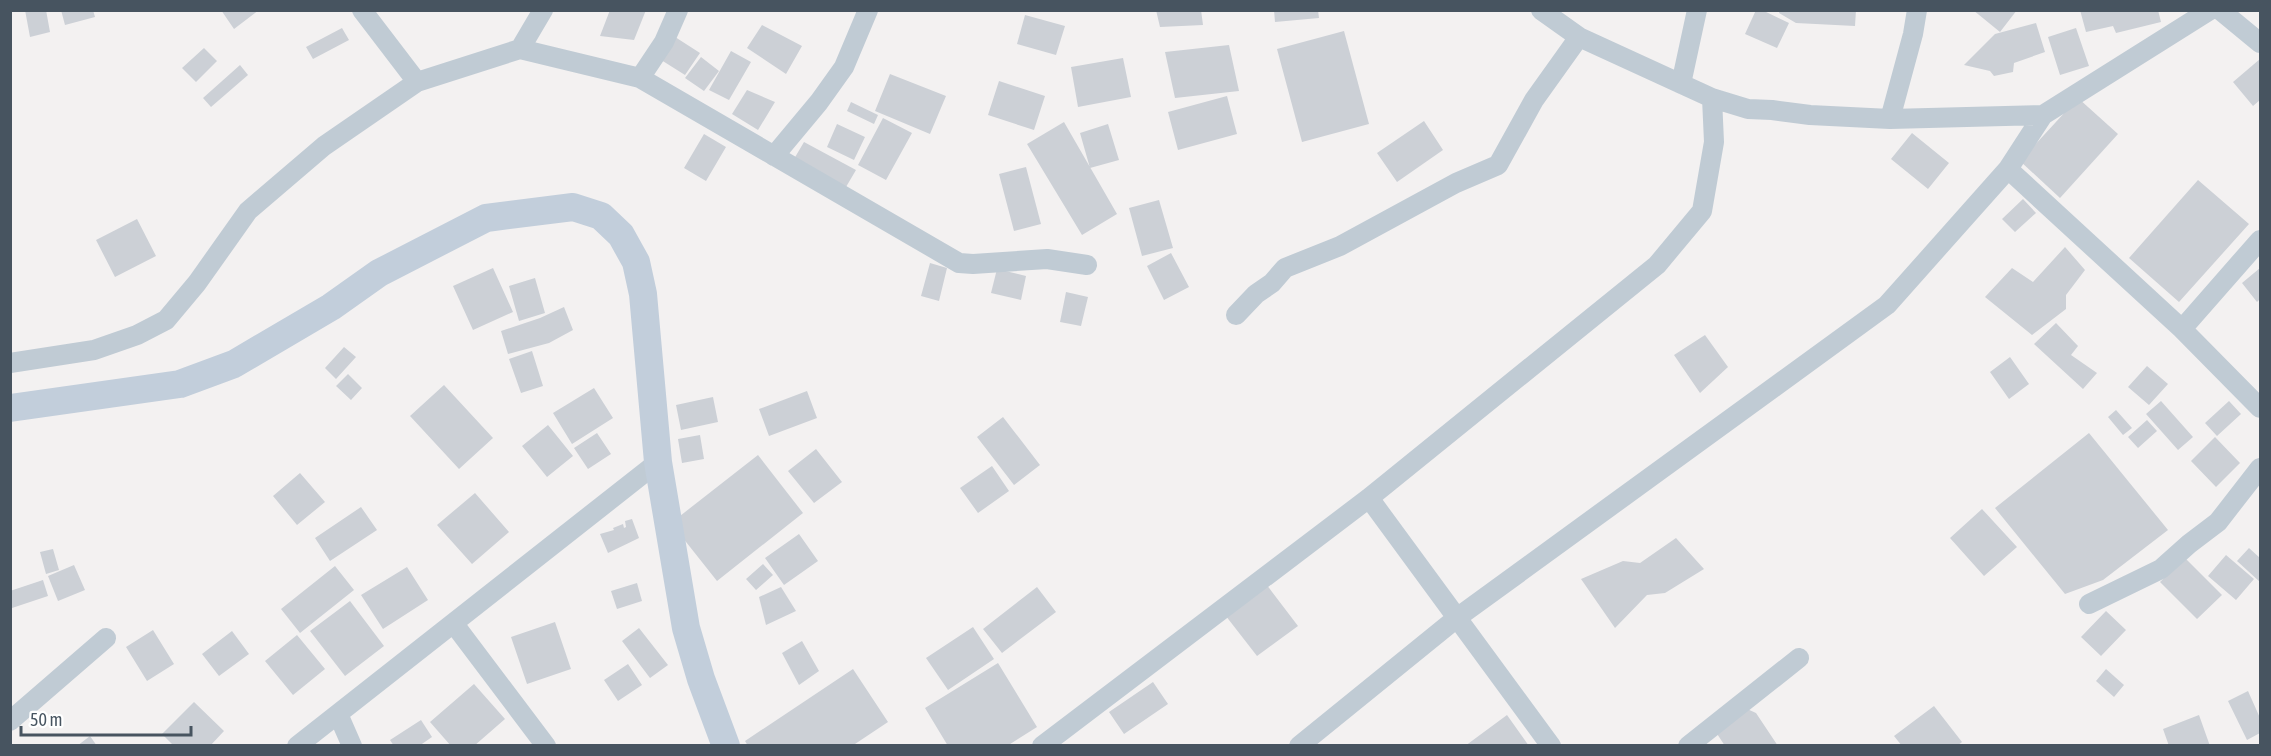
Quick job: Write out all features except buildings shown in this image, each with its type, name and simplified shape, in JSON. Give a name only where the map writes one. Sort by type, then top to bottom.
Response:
[{"type":"main road","points":[[10,408],[180,384],[234,364],[331,307],[379,273],[486,218],[573,207],[601,216],[621,235],[636,262],[643,294],[658,462],[686,628],[701,679],[726,746]]},
{"type":"street","points":[[362,10],[417,82]]},
{"type":"street","points":[[520,49],[543,10]]},
{"type":"street","points":[[640,78],[664,42],[678,10]]},
{"type":"street","points":[[774,156],[819,102],[844,67],[868,10]]},
{"type":"street","points":[[1541,10],[1579,37],[1712,98],[1748,109],[1810,115],[1890,118],[2043,115]]},
{"type":"street","points":[[1681,84],[1697,10]]},
{"type":"street","points":[[1890,118],[1913,34],[1917,10]]},
{"type":"street","points":[[1299,746],[1458,617],[1887,305],[2008,169],[2043,115],[2210,10]]},
{"type":"street","points":[[2220,10],[2260,43]]},
{"type":"street","points":[[1236,315],[1256,294],[1272,283],[1285,268],[1340,246],[1456,183],[1498,165],[1534,100],[1579,37]]},
{"type":"street","points":[[10,363],[94,350],[137,335],[166,320],[197,283],[248,211],[324,146],[417,82],[520,49],[640,78],[958,263],[1047,259],[1087,265]]},
{"type":"street","points":[[1042,746],[1369,498],[1657,266],[1702,211],[1714,142],[1712,98]]},
{"type":"street","points":[[2008,169],[2182,329],[2260,408]]},
{"type":"street","points":[[2182,329],[2260,240]]},
{"type":"street","points":[[297,746],[658,462]]},
{"type":"street","points":[[2089,604],[2161,569],[2188,544],[2218,522],[2260,468]]},
{"type":"street","points":[[1369,498],[1551,746]]},
{"type":"street","points":[[454,624],[546,746]]},
{"type":"street","points":[[10,721],[106,638]]},
{"type":"street","points":[[1688,746],[1799,658]]},
{"type":"street","points":[[338,714],[352,746]]}]
